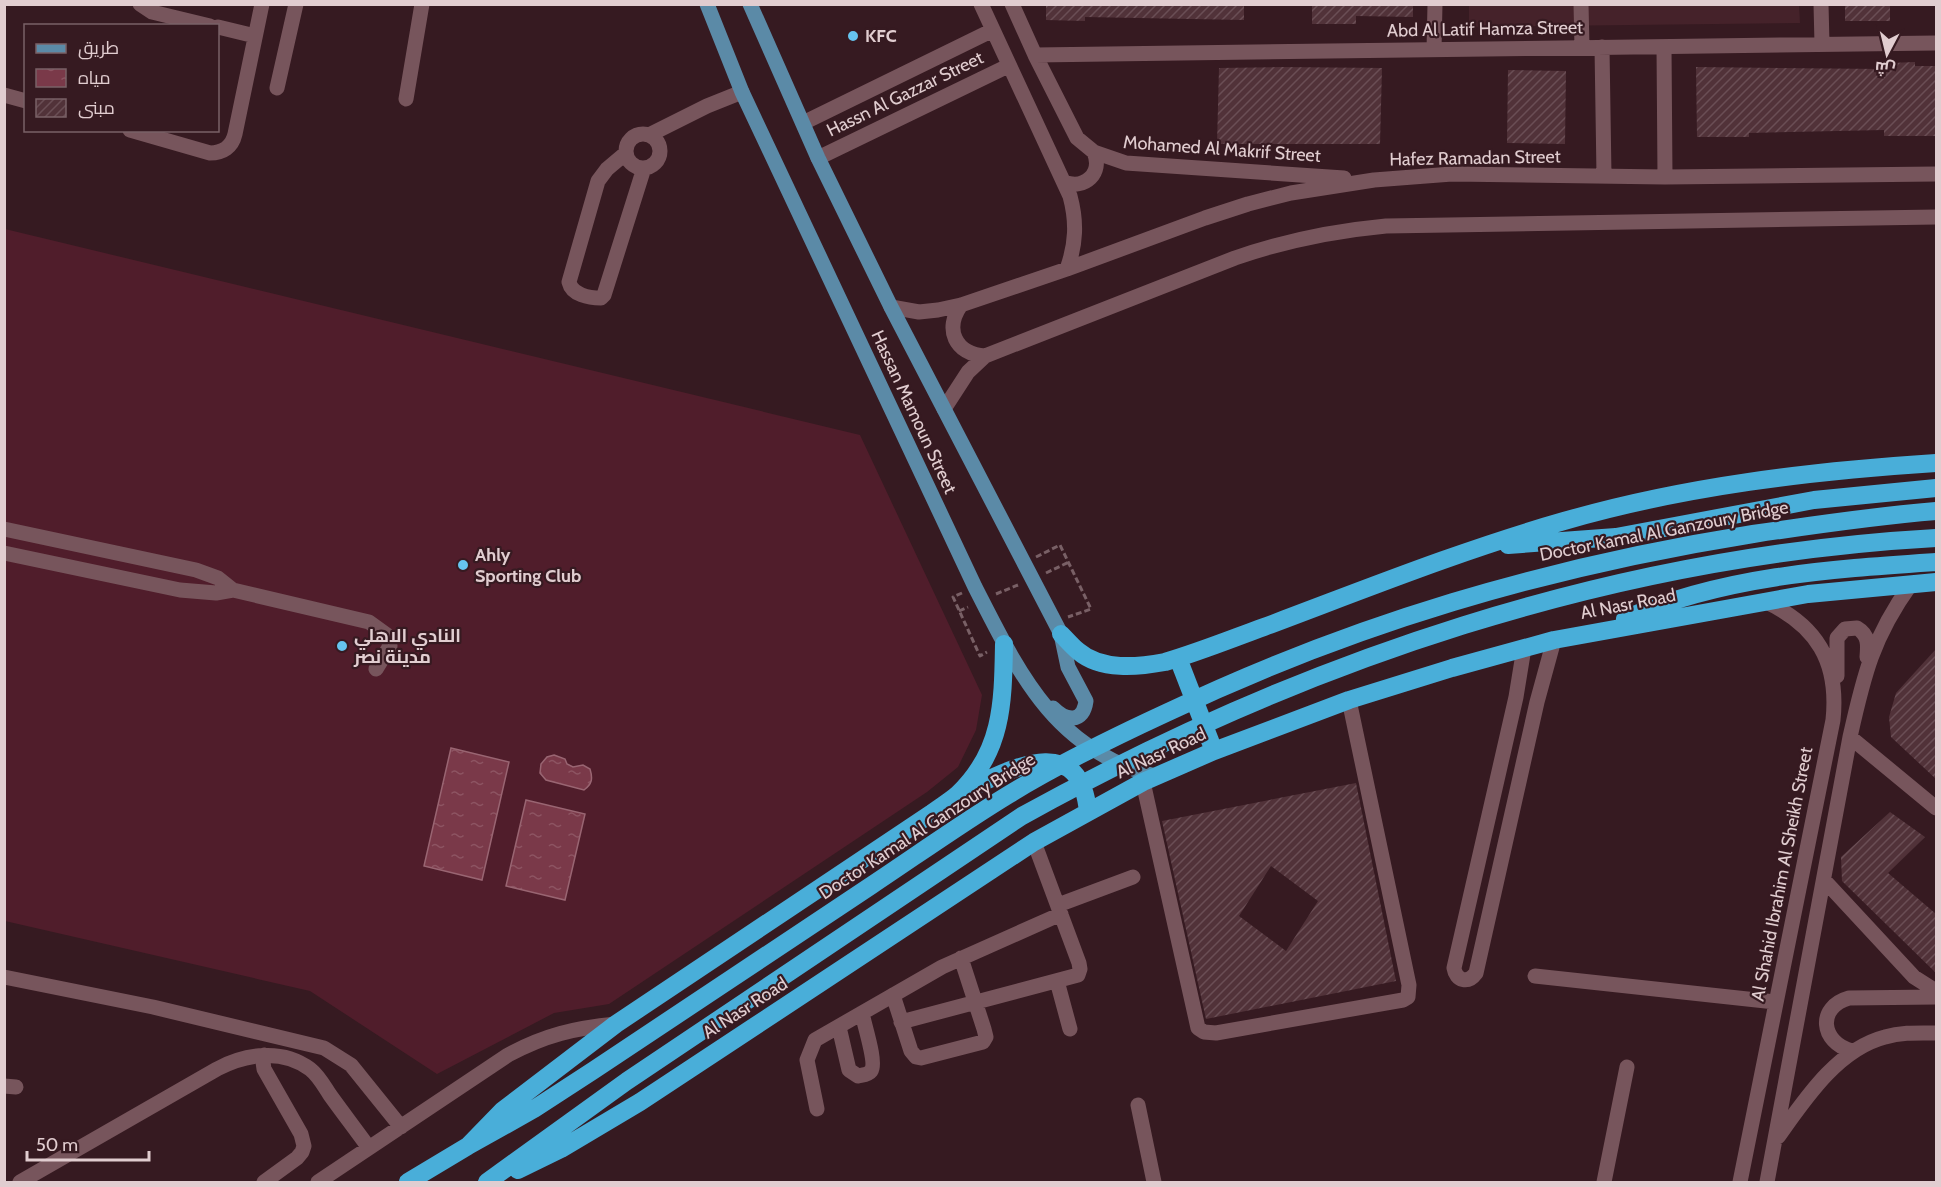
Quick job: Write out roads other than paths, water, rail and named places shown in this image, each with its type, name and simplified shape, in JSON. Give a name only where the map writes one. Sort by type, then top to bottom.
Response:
[{"type":"highway","points":[[1058,628],[1078,652],[1101,663],[1125,666],[1152,664],[1178,658],[1486,545],[1566,520],[1661,497],[1791,476],[1936,462]]},
{"type":"highway","points":[[1486,545],[1566,542],[1616,537],[1814,500],[1936,488]]},
{"type":"highway","name":"Doctor Kamal Al Ganzoury Bridge","points":[[468,1146],[534,1109],[1008,794],[1126,732],[1247,676],[1371,628],[1434,607],[1576,567],[1648,552],[1803,526],[1936,512]]},
{"type":"highway","points":[[487,1182],[627,1081],[1022,816],[1137,755],[1257,700],[1328,671],[1421,638],[1514,609],[1586,590],[1659,573],[1802,550],[1936,538]]},
{"type":"highway","points":[[1599,631],[1655,606],[1687,595],[1746,582],[1830,571],[1936,562]]},
{"type":"highway","name":"Al Nasr Road","points":[[492,1182],[561,1149],[640,1102],[1034,842],[1149,779],[1214,751],[1349,700],[1554,640],[1808,594],[1936,582]]},
{"type":"highway","points":[[958,794],[979,768],[994,739],[1002,707],[1004,644]]},
{"type":"highway","points":[[1178,658],[1214,751]]},
{"type":"highway","points":[[408,1182],[468,1146],[502,1111],[616,1024],[958,794],[1017,766],[1048,762],[1069,770],[1078,778],[1088,812]]},
{"type":"main road","name":"Hassan Mamoun Street","points":[[707,4],[742,92],[1004,644],[1057,721],[1086,746],[1149,779]]},
{"type":"main road","name":"Hassan Mamoun Street","points":[[750,4],[819,158],[891,307],[1058,628],[1068,667],[1086,701],[1083,711],[1075,718],[1064,718],[1034,690]]},
{"type":"street","points":[[141,4],[152,12],[202,24]]},
{"type":"street","points":[[137,132],[210,153],[226,149],[234,139],[262,4]]},
{"type":"street","points":[[277,88],[296,4]]},
{"type":"street","points":[[406,99],[422,4]]},
{"type":"street","points":[[981,4],[991,31],[1064,182],[1074,210],[1075,240],[1067,269]]},
{"type":"street","name":"Mohamed Al Makrif Street","points":[[1012,4],[1077,138],[1094,152],[1126,163],[1374,180]]},
{"type":"street","points":[[1434,50],[1435,4]]},
{"type":"street","points":[[1581,4],[1582,47]]},
{"type":"street","points":[[1821,4],[1822,44]]},
{"type":"street","points":[[219,27],[255,36]]},
{"type":"street","name":"Hassn Al Gazzar Street","points":[[803,123],[991,31]]},
{"type":"street","name":"Abd Al Latif Hamza Street","points":[[1035,55],[1936,43]]},
{"type":"street","points":[[1602,47],[1604,176]]},
{"type":"street","points":[[1664,47],[1665,177]]},
{"type":"street","name":"Hassn Al Gazzar Street","points":[[819,158],[1008,66]]},
{"type":"street","points":[[649,135],[659,144],[659,157],[650,166],[644,168],[636,166],[629,161],[626,153],[627,143],[634,136],[649,135],[707,106],[742,92]]},
{"type":"street","points":[[4,94],[24,99]]},
{"type":"street","points":[[1064,182],[1077,185],[1089,181],[1096,170],[1094,152]]},
{"type":"street","points":[[626,153],[607,169],[598,182],[570,277],[570,286],[575,292],[596,298],[604,295],[644,168]]},
{"type":"street","name":"Hafez Ramadan Street","points":[[891,307],[919,312],[961,305],[1248,204],[1302,191],[1374,180],[1452,174],[1665,177],[1936,174]]},
{"type":"street","points":[[944,409],[968,372],[985,356],[1243,255],[1291,241],[1354,229],[1386,226],[1936,217]]},
{"type":"street","points":[[961,305],[955,313],[952,324],[953,334],[965,351],[985,356]]},
{"type":"street","points":[[4,528],[196,570],[218,578],[233,590]]},
{"type":"street","points":[[4,553],[180,590],[216,593],[233,590],[369,622],[387,635],[390,646],[376,669]]},
{"type":"street","points":[[1865,672],[1880,633],[1911,584]]},
{"type":"street","name":"Al Shahid Ibrahim Al Sheikh Street","points":[[1740,1182],[1833,720],[1835,700],[1828,661],[1819,643],[1794,618],[1764,601]]},
{"type":"street","points":[[1767,1182],[1850,737],[1865,672],[1868,645],[1865,635],[1857,628],[1845,629],[1837,638],[1838,672],[1835,700]]},
{"type":"street","points":[[1524,648],[1516,697],[1454,968],[1455,975],[1466,981],[1476,973],[1537,702],[1554,640]]},
{"type":"street","points":[[1149,779],[1198,1028],[1204,1032],[1216,1033],[1403,1000],[1408,997],[1409,985],[1349,700]]},
{"type":"street","points":[[1850,737],[1936,808]]},
{"type":"street","points":[[1492,800],[1514,805]]},
{"type":"street","points":[[902,1022],[1077,975],[1080,969],[1034,842]]},
{"type":"street","points":[[817,1109],[807,1060],[815,1040],[942,967],[1059,910],[1133,878]]},
{"type":"street","points":[[1824,880],[1914,977],[1936,991]]},
{"type":"street","points":[[1468,906],[1490,911]]},
{"type":"street","points":[[893,995],[911,1051],[916,1057],[921,1058],[978,1044],[986,1037],[962,958]]},
{"type":"street","points":[[1535,976],[1775,1002]]},
{"type":"street","points":[[4,977],[153,1007],[324,1047],[351,1065],[401,1127]]},
{"type":"street","points":[[1057,981],[1070,1029]]},
{"type":"street","points":[[1852,1051],[1840,1048],[1834,1043],[1827,1030],[1828,1015],[1837,1003],[1849,998],[1936,997]]},
{"type":"street","points":[[839,1027],[849,1070],[858,1076],[868,1074],[873,1062],[862,1013]]},
{"type":"street","points":[[318,1182],[527,1044],[567,1030],[616,1024]]},
{"type":"street","points":[[1775,1142],[1827,1074],[1852,1051],[1886,1036],[1936,1032]]},
{"type":"street","points":[[20,1182],[230,1062],[252,1056],[264,1055],[289,1059],[311,1070],[369,1148]]},
{"type":"street","points":[[264,1055],[264,1069],[301,1134],[304,1146],[297,1158],[264,1182]]},
{"type":"street","points":[[1604,1182],[1627,1067]]},
{"type":"street","points":[[1138,1106],[1154,1182]]},
{"type":"water","points":[[451,748],[509,762],[482,880],[424,866]]},
{"type":"water","points":[[554,755],[565,759],[567,764],[573,767],[583,765],[590,769],[591,781],[587,788],[584,790],[546,780],[540,773],[541,764],[547,757]]},
{"type":"water","points":[[526,800],[585,814],[565,900],[506,886]]},
{"type":"place","name":"KFC","points":[[853,36]]},
{"type":"place","name":"Ahly Sporting Club","points":[[463,565]]},
{"type":"place","name":"النادي الاهلي مدينة نصر","points":[[342,646]]}]
